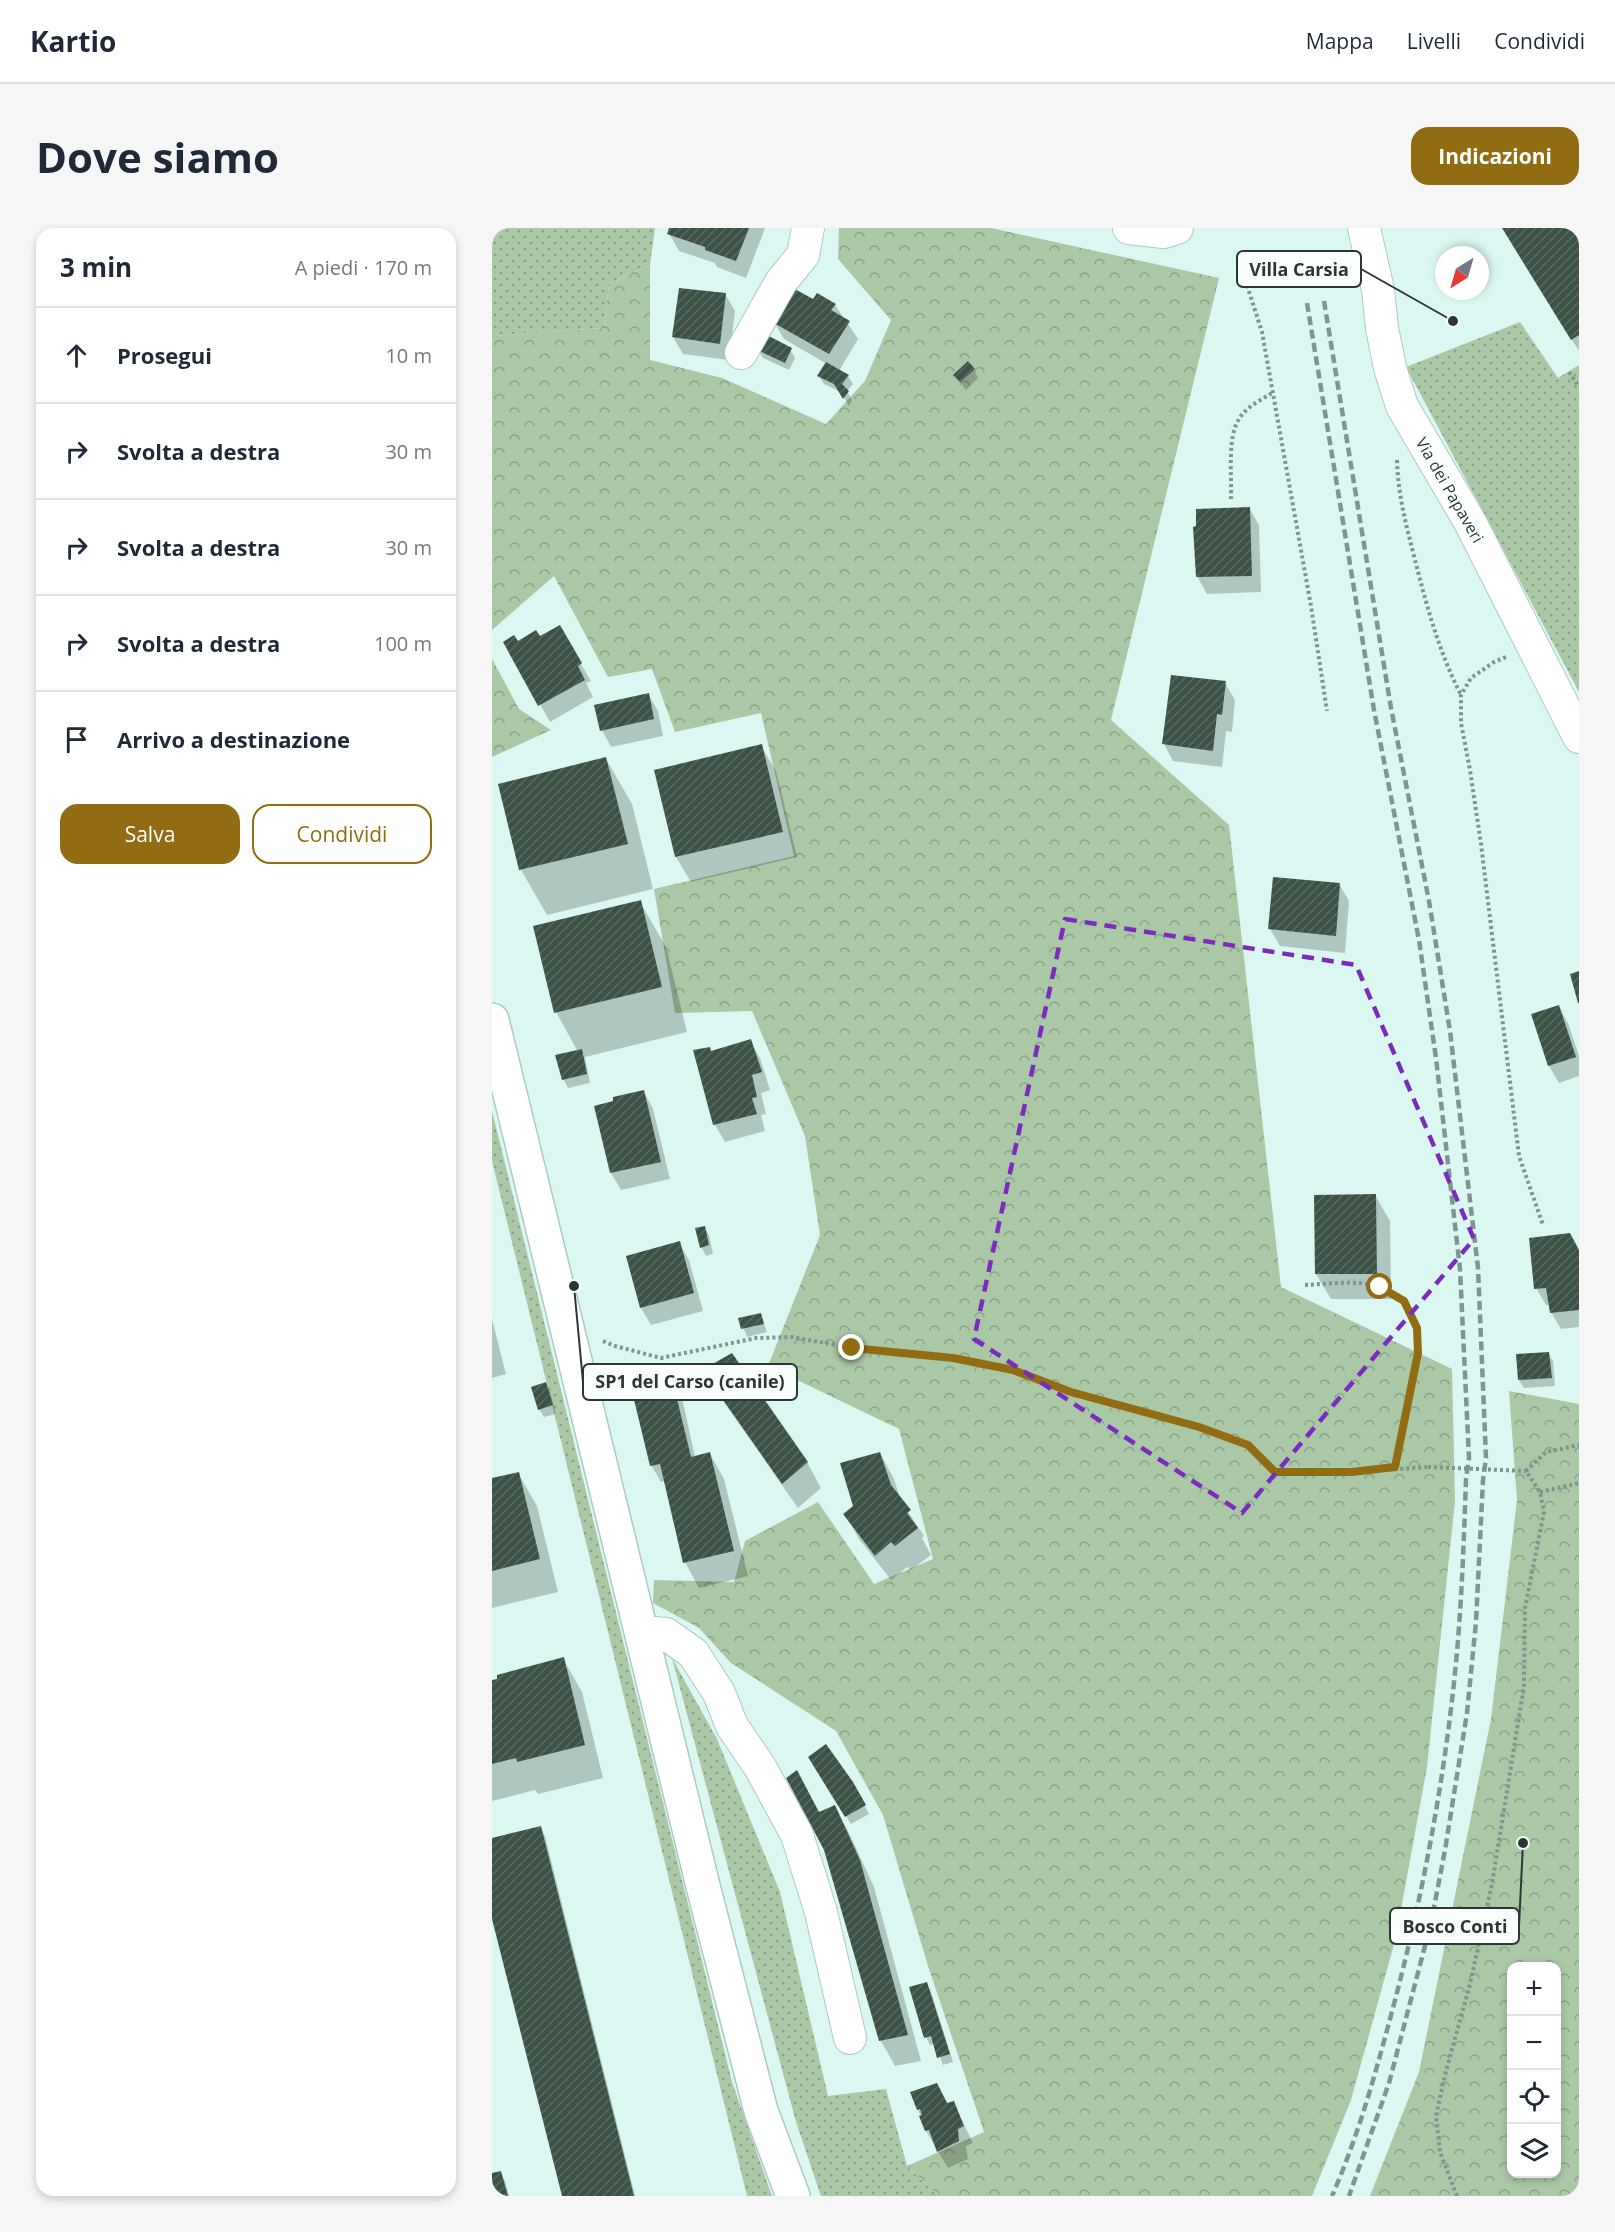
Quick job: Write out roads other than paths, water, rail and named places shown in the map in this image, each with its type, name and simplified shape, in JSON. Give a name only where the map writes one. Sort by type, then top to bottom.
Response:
[{"type":"main road","points":[[492,1020],[703,1886],[761,2110],[793,2196]]},
{"type":"street","points":[[741,353],[781,282],[803,255],[808,228]]},
{"type":"street","points":[[1129,228],[1168,229]]},
{"type":"street","name":"Via dei Papaveri","points":[[1364,228],[1378,290],[1382,328],[1390,368],[1402,406],[1470,522],[1579,737]]},
{"type":"street","points":[[642,1632],[666,1634],[693,1653],[719,1693],[732,1726],[759,1767],[797,1835],[821,1911],[850,2038]]},
{"type":"railway","points":[[1324,301],[1391,708],[1429,901],[1450,1031],[1478,1268],[1486,1458],[1476,1622],[1467,1713],[1445,1850],[1431,1923],[1389,2083],[1349,2196]]},
{"type":"railway","points":[[1307,303],[1374,710],[1419,940],[1436,1058],[1460,1269],[1469,1458],[1457,1652],[1446,1744],[1431,1837],[1402,1974],[1384,2041],[1357,2131],[1332,2196]]},
{"type":"place","name":"Villa Carsia","points":[[1453,321]]},
{"type":"place","name":"SP1 del Carso (canile)","points":[[574,1286]]},
{"type":"place","name":"Bosco Conti","points":[[1523,1843]]}]
